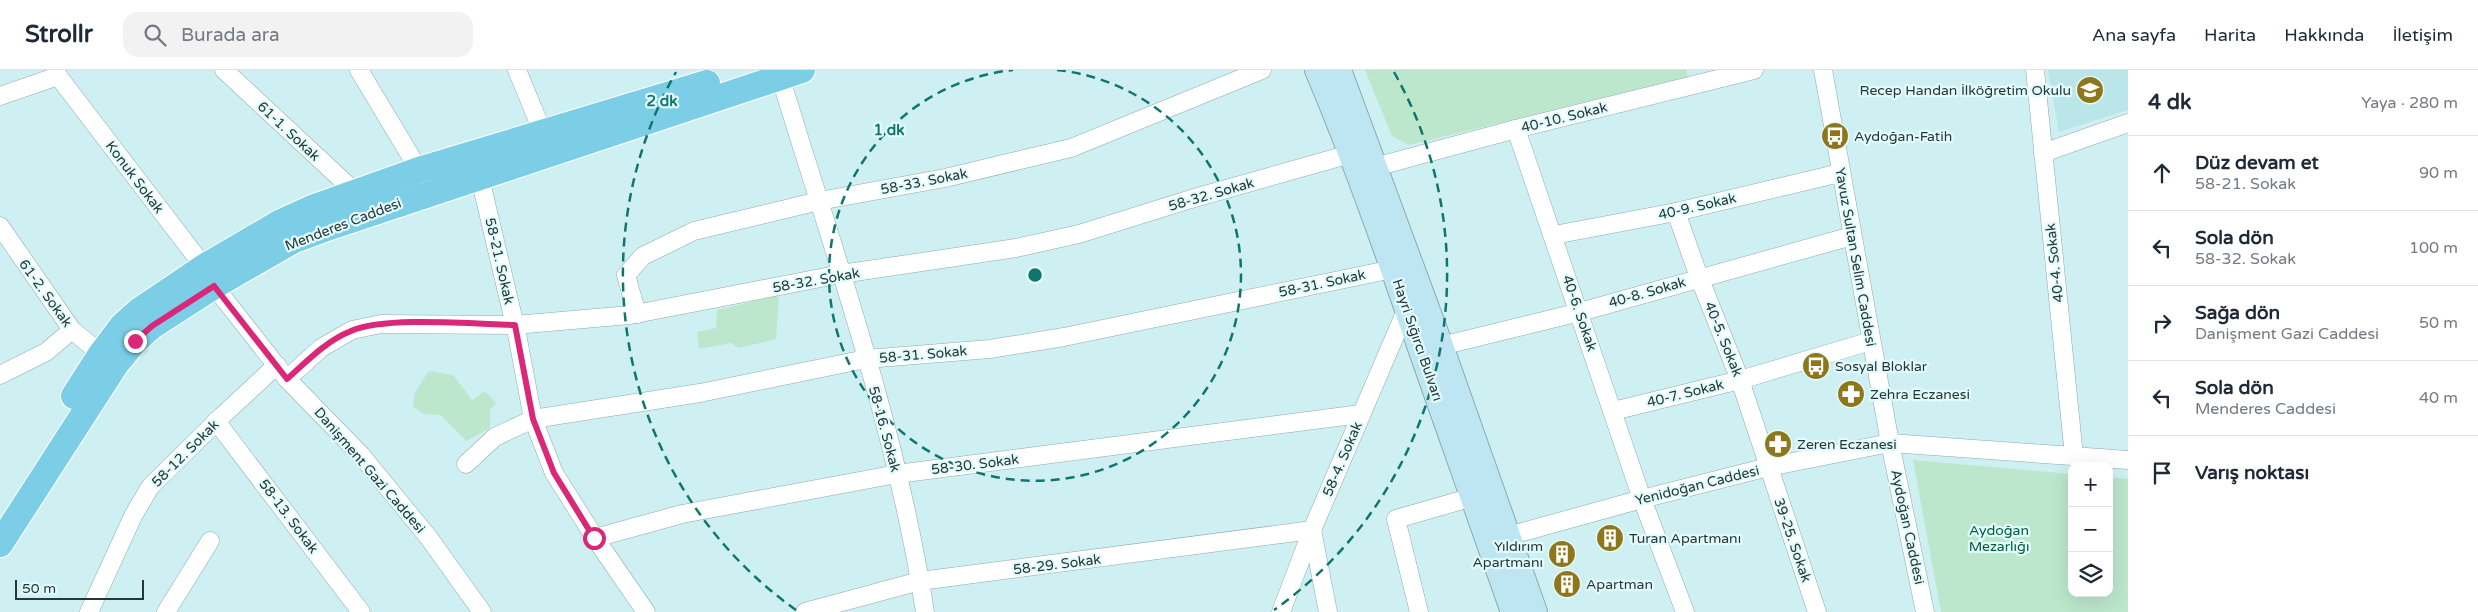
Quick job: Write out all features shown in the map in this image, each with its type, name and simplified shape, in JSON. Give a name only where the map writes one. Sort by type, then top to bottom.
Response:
[{"type":"main road","name":"Menderes Caddesi","points":[[0,544],[126,352],[152,326],[209,276],[281,222],[355,192],[419,170],[746,70]]},
{"type":"main road","name":"Hayri Sığırcı Bulvarı","points":[[1317,70],[1346,138],[1350,154],[1407,308],[1513,612]]},
{"type":"main road","name":"Hayri Sığırcı Bulvarı","points":[[1339,70],[1442,346],[1535,612]]},
{"type":"main road","name":"Menderes Caddesi","points":[[0,511],[101,354],[122,326],[140,310],[209,276],[294,240],[377,210],[480,178],[791,73]]},
{"type":"street","name":"61-1. Sokak","points":[[224,70],[355,192]]},
{"type":"street","points":[[358,70],[419,170]]},
{"type":"street","points":[[517,70],[543,133]]},
{"type":"street","name":"58-33. Sokak","points":[[637,314],[626,275],[643,256],[694,231],[818,201],[945,178],[1072,148],[1262,70]]},
{"type":"street","name":"40-10. Sokak","points":[[1375,167],[1516,129],[1754,70]]},
{"type":"street","name":"Yavuz Sultan Selim Caddesi","points":[[1823,70],[1890,443]]},
{"type":"street","name":"40-4. Sokak","points":[[2034,70],[2074,456]]},
{"type":"street","points":[[0,96],[57,73]]},
{"type":"street","name":"Konuk Sokak","points":[[57,73],[209,276]]},
{"type":"street","name":"58-16. Sokak","points":[[791,73],[818,201],[866,358],[897,474],[925,612]]},
{"type":"street","points":[[2043,154],[2128,123]]},
{"type":"street","name":"40-6. Sokak","points":[[1516,129],[1554,235],[1642,498],[1685,612]]},
{"type":"street","name":"58-32. Sokak","points":[[282,372],[352,330],[381,324],[515,325],[637,314],[841,274],[1016,248],[1079,234],[1191,199],[1350,154]]},
{"type":"street","name":"40-9. Sokak","points":[[1554,235],[1676,212],[1840,173]]},
{"type":"street","name":"58-21. Sokak","points":[[480,178],[515,325],[533,419],[554,473],[594,538],[646,612]]},
{"type":"street","name":"40-5. Sokak","points":[[1676,212],[1699,277],[1740,380],[1768,467]]},
{"type":"street","name":"61-2. Sokak","points":[[2,233],[72,330],[101,354]]},
{"type":"street","name":"40-8. Sokak","points":[[1442,346],[1580,312],[1699,277],[1852,236]]},
{"type":"street","name":"58-31. Sokak","points":[[466,464],[495,437],[533,419],[700,393],[866,358],[990,349],[1064,337],[1393,269]]},
{"type":"street","name":"Danişment Gazi Caddesi","points":[[209,276],[282,372],[360,455],[429,538],[482,612]]},
{"type":"street","name":"58-4. Sokak","points":[[1281,612],[1312,530],[1360,414],[1407,308]]},
{"type":"street","points":[[0,375],[46,352],[72,330]]},
{"type":"street","name":"40-7. Sokak","points":[[1613,411],[1740,380],[1871,341]]},
{"type":"street","name":"58-12. Sokak","points":[[89,612],[133,516],[150,487],[216,421],[282,372]]},
{"type":"street","name":"58-30. Sokak","points":[[594,538],[682,514],[897,474],[1360,414]]},
{"type":"street","name":"58-13. Sokak","points":[[216,421],[360,612]]},
{"type":"street","name":"Yenidoğan Caddesi","points":[[1508,536],[1642,498],[1768,467],[1890,443],[2128,460]]},
{"type":"street","name":"Aydoğan Caddesi","points":[[1890,443],[1925,612]]},
{"type":"street","name":"39-25. Sokak","points":[[1768,467],[1817,612]]},
{"type":"street","points":[[1419,612],[1396,519],[1473,497]]},
{"type":"street","points":[[1312,530],[1328,612]]},
{"type":"street","name":"58-29. Sokak","points":[[805,612],[920,581],[1312,530]]},
{"type":"street","points":[[166,612],[210,541]]},
{"type":"shaded area","name":"Recep Handan İlköğretim Okulu","points":[[2048,70],[2128,70],[2128,110],[2059,132]]},
{"type":"green space","points":[[1365,70],[1686,70],[1688,77],[1409,145],[1392,136]]},
{"type":"green space","points":[[779,295],[776,339],[739,348],[731,343],[699,349],[697,332],[716,328],[717,310]]},
{"type":"green space","points":[[429,371],[453,375],[472,400],[485,391],[496,403],[490,410],[490,428],[466,441],[441,415],[424,414],[413,407],[415,392]]},
{"type":"green space","name":"Aydoğan Mezarlığı","points":[[1913,460],[2068,474],[2068,597],[2113,597],[2113,477],[2128,479],[2128,612],[1941,612]]},
{"type":"place","name":"Recep Handan İlköğretim Okulu","points":[[2090,90]]},
{"type":"place","name":"Aydoğan-Fatih","points":[[1835,136]]},
{"type":"place","name":"Sosyal Bloklar","points":[[1816,366]]},
{"type":"place","name":"Zehra Eczanesi","points":[[1851,394]]},
{"type":"place","name":"Zeren Eczanesi","points":[[1778,444]]},
{"type":"place","name":"Turan Apartmanı","points":[[1610,538]]},
{"type":"place","name":"Yıldırım Apartmanı","points":[[1562,554]]},
{"type":"place","name":"Apartman","points":[[1567,584]]},
{"type":"route","points":[[135,341],[152,326],[214,286],[287,379],[321,348],[352,330],[381,324],[515,325],[533,419],[554,473],[594,538]]}]
